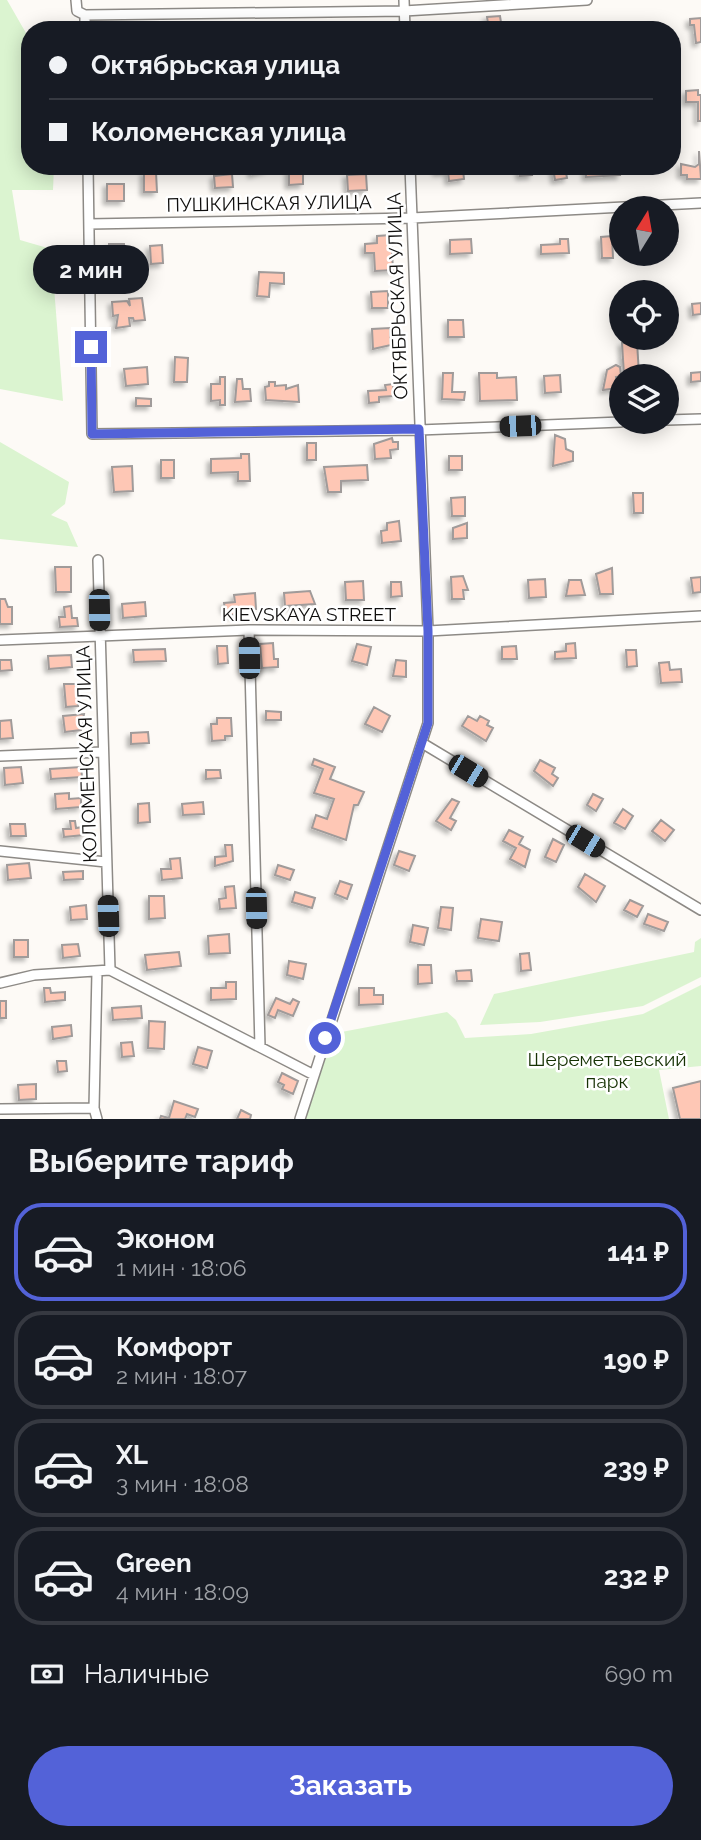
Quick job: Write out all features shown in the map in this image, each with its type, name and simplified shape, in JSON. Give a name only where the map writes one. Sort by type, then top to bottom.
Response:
[{"type":"street","points":[[76,0],[76,11],[85,15],[404,10],[587,0]]},
{"type":"street","points":[[404,0],[405,21]]},
{"type":"street","points":[[85,15],[85,21]]},
{"type":"street","points":[[88,175],[92,434],[419,429],[609,422]]},
{"type":"street","name":"ОКТЯБРЬСКАЯ УЛИЦА","points":[[300,1119],[428,723],[428,631],[410,175]]},
{"type":"street","name":"ПУШКИНСКАЯ УЛИЦА","points":[[89,224],[412,218],[701,203]]},
{"type":"street","points":[[679,420],[701,419]]},
{"type":"street","name":"КОЛОМЕНСКАЯ УЛИЦА","points":[[98,559],[110,970]]},
{"type":"street","name":"KIEVSKAYA STREET","points":[[0,640],[249,630],[428,631],[701,616]]},
{"type":"street","points":[[249,630],[260,1047]]},
{"type":"street","points":[[422,743],[701,911]]},
{"type":"street","points":[[0,756],[103,752]]},
{"type":"street","points":[[0,851],[106,862]]},
{"type":"street","points":[[0,983],[34,975],[110,970],[314,1075]]},
{"type":"street","points":[[97,972],[94,1108],[97,1119]]},
{"type":"street","points":[[0,1109],[94,1108]]},
{"type":"green space","points":[[0,0],[7,0],[21,24],[21,175],[54,175],[53,190],[12,190],[20,240],[51,249],[63,401],[0,389]]},
{"type":"green space","points":[[0,442],[69,482],[65,504],[51,515],[67,522],[78,547],[0,539]]},
{"type":"green space","points":[[701,938],[701,977],[643,1006],[540,1022],[480,1025],[494,994],[694,952],[695,942]]},
{"type":"green space","name":"Шереметьевский парк","points":[[701,985],[701,1066],[659,1070],[669,1119],[305,1119],[331,1034],[447,1012],[456,1020],[465,1038],[531,1034],[643,1014]]},
{"type":"building","points":[[500,16],[501,21],[488,21],[487,17]]},
{"type":"building","points":[[701,18],[701,42],[696,43],[694,25],[690,25],[690,19]]},
{"type":"building","points":[[698,90],[698,95],[701,95],[701,121],[698,121],[698,102],[686,102],[686,91]]},
{"type":"building","points":[[699,151],[701,179],[687,179],[687,175],[681,175],[681,164],[695,167],[699,164]]},
{"type":"building","points":[[144,175],[156,175],[157,192],[144,192]]},
{"type":"building","points":[[232,175],[233,187],[215,188],[214,176]]},
{"type":"building","points":[[289,175],[303,175],[303,184],[289,185]]},
{"type":"building","points":[[347,175],[366,175],[367,190],[348,191]]},
{"type":"building","points":[[448,175],[464,175],[464,179],[449,181]]},
{"type":"building","points":[[554,175],[566,175],[567,178],[555,180]]},
{"type":"building","points":[[586,175],[620,175],[586,177]]},
{"type":"building","points":[[107,184],[124,184],[124,201],[107,201]]},
{"type":"building","points":[[391,235],[393,270],[375,271],[374,253],[365,253],[365,244],[377,243],[377,236]]},
{"type":"building","points":[[609,236],[609,258],[602,258],[601,237]]},
{"type":"building","points":[[471,239],[472,253],[450,254],[450,240]]},
{"type":"building","points":[[560,239],[568,239],[569,253],[541,254],[541,245],[560,244]]},
{"type":"building","points":[[109,244],[124,244],[125,259],[109,260]]},
{"type":"building","points":[[162,245],[163,263],[151,264],[150,246]]},
{"type":"building","points":[[259,272],[284,273],[284,284],[270,283],[269,297],[257,296]]},
{"type":"building","points":[[388,291],[388,308],[372,308],[371,292]]},
{"type":"building","points":[[142,298],[145,320],[134,321],[129,318],[130,326],[116,328],[118,315],[113,316],[112,302],[127,301],[130,306],[129,299]]},
{"type":"building","points":[[701,303],[701,314],[693,315],[692,304]]},
{"type":"building","points":[[448,320],[463,320],[464,337],[448,337]]},
{"type":"building","points":[[390,328],[391,345],[373,349],[372,329]]},
{"type":"building","points":[[622,350],[638,350],[638,364],[623,364]]},
{"type":"building","points":[[175,357],[188,358],[187,382],[174,382]]},
{"type":"building","points":[[147,367],[148,384],[126,386],[124,369]]},
{"type":"building","points":[[609,369],[609,389],[603,390]]},
{"type":"building","points":[[701,372],[701,381],[691,382],[691,373]]},
{"type":"building","points":[[443,373],[453,373],[452,392],[465,392],[464,400],[442,399]]},
{"type":"building","points":[[479,373],[497,373],[497,378],[516,377],[517,400],[480,401]]},
{"type":"building","points":[[560,375],[561,392],[545,393],[544,376]]},
{"type":"building","points":[[220,377],[225,377],[225,405],[220,405],[220,400],[211,401],[211,384],[220,384]]},
{"type":"building","points":[[237,379],[242,379],[243,389],[250,389],[251,401],[235,402]]},
{"type":"building","points":[[269,382],[275,382],[275,386],[286,385],[286,389],[298,385],[299,402],[266,400],[265,387],[269,386]]},
{"type":"building","points":[[393,384],[394,396],[379,397],[379,402],[369,403],[368,391],[386,390],[385,385]]},
{"type":"building","points":[[136,398],[151,399],[151,406],[136,406]]},
{"type":"building","points":[[555,435],[565,439],[566,449],[573,452],[573,461],[553,466]]},
{"type":"building","points":[[392,438],[393,442],[398,442],[398,449],[390,450],[391,458],[375,459],[374,444]]},
{"type":"building","points":[[307,443],[316,443],[316,460],[307,460]]},
{"type":"building","points":[[241,454],[249,454],[250,481],[238,481],[238,472],[211,473],[211,459],[241,458]]},
{"type":"building","points":[[449,456],[462,456],[462,470],[449,470]]},
{"type":"building","points":[[161,460],[174,460],[174,478],[161,478]]},
{"type":"building","points":[[367,465],[368,480],[341,481],[341,492],[328,492],[324,467]]},
{"type":"building","points":[[132,466],[133,491],[114,492],[112,467]]},
{"type":"building","points":[[633,493],[643,493],[643,513],[634,513]]},
{"type":"building","points":[[465,497],[465,516],[452,516],[451,498]]},
{"type":"building","points":[[399,521],[401,541],[382,543],[381,531],[387,530],[387,523]]},
{"type":"building","points":[[467,523],[467,538],[453,539],[453,528]]},
{"type":"building","points":[[55,567],[71,567],[71,592],[56,592]]},
{"type":"building","points":[[612,568],[613,594],[600,594],[596,574]]},
{"type":"building","points":[[463,576],[468,590],[463,590],[464,599],[452,599],[451,577]]},
{"type":"building","points":[[701,577],[701,592],[693,593],[691,578]]},
{"type":"building","points":[[545,579],[546,597],[529,598],[528,580]]},
{"type":"building","points":[[569,580],[581,580],[585,595],[566,596]]},
{"type":"building","points":[[363,581],[364,600],[346,600],[345,582]]},
{"type":"building","points":[[391,582],[401,582],[402,596],[391,597]]},
{"type":"building","points":[[310,591],[315,604],[285,606],[284,593]]},
{"type":"building","points":[[255,593],[256,609],[239,610],[239,614],[230,615],[230,610],[225,610],[224,603],[235,602],[234,595]]},
{"type":"building","points":[[0,599],[5,599],[8,607],[12,607],[12,624],[0,624]]},
{"type":"building","points":[[145,602],[146,616],[123,618],[122,604]]},
{"type":"building","points":[[71,606],[72,618],[77,618],[78,626],[60,627],[59,617],[65,617],[64,607]]},
{"type":"building","points":[[273,643],[274,659],[278,659],[278,667],[262,668],[260,644]]},
{"type":"building","points":[[575,643],[576,658],[555,659],[555,652],[566,651],[566,644]]},
{"type":"building","points":[[357,644],[371,647],[367,665],[352,661]]},
{"type":"building","points":[[217,646],[227,646],[228,663],[218,664]]},
{"type":"building","points":[[516,646],[517,659],[502,659],[502,647]]},
{"type":"building","points":[[165,649],[166,661],[134,662],[133,650]]},
{"type":"building","points":[[626,650],[636,650],[637,666],[627,667]]},
{"type":"building","points":[[71,655],[72,667],[49,669],[48,656]]},
{"type":"building","points":[[0,660],[11,660],[12,670],[0,671]]},
{"type":"building","points":[[396,660],[406,661],[406,677],[393,676]]},
{"type":"building","points":[[669,662],[670,670],[681,669],[682,682],[661,683],[659,663]]},
{"type":"building","points":[[64,684],[76,684],[78,706],[66,707]]},
{"type":"building","points":[[374,707],[390,716],[382,732],[365,724]]},
{"type":"building","points":[[266,711],[281,712],[281,720],[266,720]]},
{"type":"building","points":[[84,714],[81,730],[65,732],[63,716]]},
{"type":"building","points":[[468,716],[477,721],[480,716],[489,721],[487,725],[493,728],[486,741],[462,726]]},
{"type":"building","points":[[217,718],[231,718],[232,736],[225,736],[225,740],[212,741],[211,724],[217,724]]},
{"type":"building","points":[[11,720],[13,738],[0,739],[0,721]]},
{"type":"building","points":[[148,732],[149,743],[131,744],[131,733]]},
{"type":"building","points":[[314,759],[335,767],[330,779],[364,792],[358,805],[354,805],[346,840],[312,828],[316,815],[327,819],[334,799],[314,793],[323,769],[312,765]]},
{"type":"building","points":[[540,760],[555,768],[552,774],[558,778],[553,786],[534,771]]},
{"type":"building","points":[[21,767],[23,783],[5,785],[4,768]]},
{"type":"building","points":[[81,767],[82,777],[51,779],[50,769]]},
{"type":"building","points":[[206,770],[220,770],[221,778],[206,779]]},
{"type":"building","points":[[69,793],[69,799],[81,798],[81,807],[56,809],[55,794]]},
{"type":"building","points":[[593,794],[603,799],[596,811],[587,805]]},
{"type":"building","points":[[452,799],[459,802],[450,818],[456,821],[451,830],[436,821]]},
{"type":"building","points":[[203,802],[204,814],[183,815],[182,804]]},
{"type":"building","points":[[149,803],[150,822],[138,823],[138,804]]},
{"type":"building","points":[[623,809],[633,816],[625,829],[614,823]]},
{"type":"building","points":[[661,820],[674,830],[665,841],[652,831]]},
{"type":"building","points":[[70,821],[75,821],[76,828],[83,827],[84,835],[64,837],[63,829],[71,829]]},
{"type":"building","points":[[10,824],[25,824],[26,836],[11,836]]},
{"type":"building","points":[[509,830],[523,837],[519,844],[530,850],[525,867],[510,859],[516,848],[503,841]]},
{"type":"building","points":[[553,839],[564,845],[556,862],[545,857]]},
{"type":"building","points":[[225,845],[232,845],[233,861],[215,866],[215,857],[226,856]]},
{"type":"building","points":[[399,851],[415,856],[409,871],[394,865]]},
{"type":"building","points":[[180,858],[182,878],[162,880],[161,869],[171,869],[170,859]]},
{"type":"building","points":[[29,863],[31,878],[8,880],[7,865]]},
{"type":"building","points":[[278,865],[294,870],[290,880],[275,875]]},
{"type":"building","points":[[83,871],[83,879],[64,880],[63,872]]},
{"type":"building","points":[[585,874],[605,886],[596,902],[578,887]]},
{"type":"building","points":[[340,881],[352,885],[347,899],[335,894]]},
{"type":"building","points":[[234,886],[236,908],[220,909],[219,899],[226,898],[225,887]]},
{"type":"building","points":[[295,892],[315,898],[312,908],[292,902]]},
{"type":"building","points":[[149,896],[164,896],[165,918],[149,919]]},
{"type":"building","points":[[630,900],[643,906],[637,917],[624,910]]},
{"type":"building","points":[[86,905],[87,919],[71,920],[70,907]]},
{"type":"building","points":[[441,907],[453,908],[451,930],[438,928]]},
{"type":"building","points":[[648,914],[668,922],[664,931],[644,924]]},
{"type":"building","points":[[481,919],[502,922],[499,941],[478,938]]},
{"type":"building","points":[[413,925],[428,928],[424,945],[410,942]]},
{"type":"building","points":[[229,934],[230,953],[209,954],[208,936]]},
{"type":"building","points":[[14,940],[28,940],[28,957],[14,957]]},
{"type":"building","points":[[78,944],[80,956],[63,958],[62,945]]},
{"type":"building","points":[[179,952],[181,966],[147,970],[145,955]]},
{"type":"building","points":[[529,953],[531,970],[521,971],[520,954]]},
{"type":"building","points":[[289,961],[306,964],[303,979],[287,975]]},
{"type":"building","points":[[418,965],[431,965],[432,983],[418,984]]},
{"type":"building","points":[[471,970],[472,981],[457,981],[456,971]]},
{"type":"building","points":[[226,982],[236,982],[236,999],[211,1000],[211,988],[226,988]]},
{"type":"building","points":[[44,988],[50,988],[51,993],[65,992],[65,1000],[45,1002]]},
{"type":"building","points":[[359,988],[374,988],[374,995],[383,995],[383,1004],[359,1005]]},
{"type":"building","points":[[276,998],[290,1004],[293,999],[299,1002],[293,1016],[278,1010],[275,1018],[268,1015]]},
{"type":"building","points":[[0,1001],[6,1001],[6,1018],[0,1018]]},
{"type":"building","points":[[141,1006],[142,1018],[113,1020],[112,1008]]},
{"type":"building","points":[[149,1021],[165,1022],[164,1049],[148,1048]]},
{"type":"building","points":[[71,1025],[72,1036],[53,1039],[52,1027]]},
{"type":"building","points":[[132,1042],[134,1056],[122,1057],[121,1043]]},
{"type":"building","points":[[198,1047],[212,1051],[207,1068],[193,1064]]},
{"type":"building","points":[[57,1061],[66,1061],[67,1071],[58,1072]]},
{"type":"building","points":[[282,1073],[298,1081],[293,1094],[282,1089],[284,1085],[278,1082]]},
{"type":"building","points":[[701,1081],[701,1119],[680,1119],[673,1088]]},
{"type":"building","points":[[36,1084],[36,1099],[19,1100],[18,1085]]},
{"type":"building","points":[[174,1101],[198,1109],[195,1117],[187,1114],[185,1119],[160,1119],[161,1116],[169,1118]]},
{"type":"building","points":[[241,1110],[251,1115],[250,1119],[237,1119]]},
{"type":"route","points":[[91,347],[92,434],[419,429],[428,631],[428,723],[325,1038]]}]
